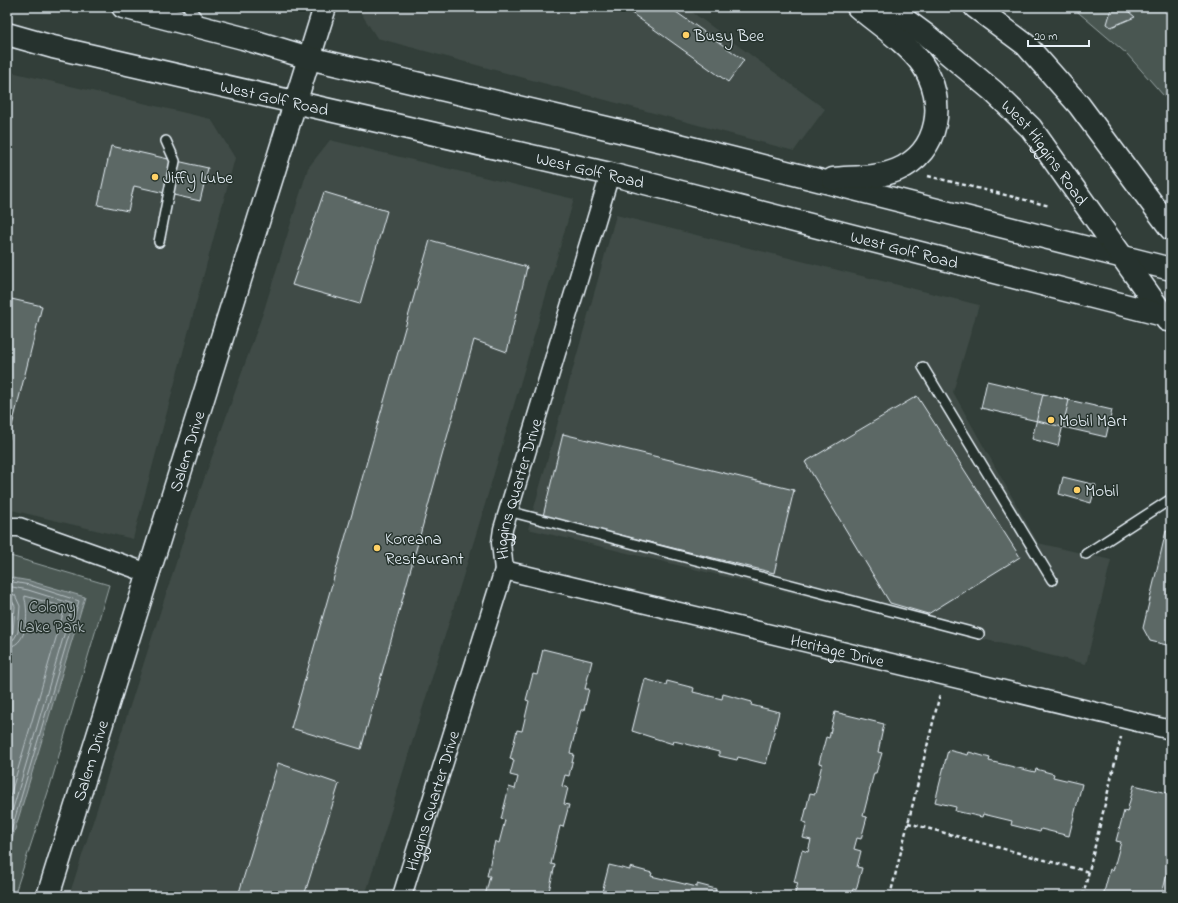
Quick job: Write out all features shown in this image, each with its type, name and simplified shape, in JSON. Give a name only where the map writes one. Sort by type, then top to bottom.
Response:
[{"type":"main road","points":[[125,7],[209,29],[309,58],[668,142],[1171,270]]},
{"type":"main road","name":"Salem Drive","points":[[48,896],[296,102],[324,7]]},
{"type":"main road","points":[[818,180],[879,174],[901,168],[916,158],[932,134],[937,121],[938,108],[934,93],[922,65],[910,52],[858,7]]},
{"type":"main road","name":"West Higgins Road","points":[[888,7],[926,35],[993,91],[1031,128],[1122,257],[1168,319]]},
{"type":"main road","points":[[975,7],[1026,45],[1079,105],[1171,229]]},
{"type":"main road","name":"West Golf Road","points":[[7,34],[61,49],[610,174],[1168,319]]},
{"type":"street","name":"Higgins Quarter Drive","points":[[402,896],[504,570],[501,543],[508,511],[610,174]]},
{"type":"street","points":[[7,527],[19,527],[148,573]]},
{"type":"street","name":"Heritage Drive","points":[[504,570],[1171,730]]},
{"type":"lane","points":[[188,7],[209,29]]},
{"type":"lane","points":[[159,242],[175,161],[166,141]]},
{"type":"lane","points":[[924,367],[1052,580]]},
{"type":"lane","points":[[1086,554],[1171,499]]},
{"type":"lane","points":[[508,511],[979,634]]},
{"type":"path","points":[[927,176],[1050,206]]},
{"type":"path","points":[[891,896],[944,676]]},
{"type":"path","points":[[1083,896],[1125,719]]},
{"type":"path","points":[[908,823],[1089,872]]},
{"type":"shaded area","points":[[357,7],[685,7],[825,109],[794,151],[377,38]]},
{"type":"shaded area","points":[[7,71],[211,119],[235,158],[133,539],[7,509]]},
{"type":"shaded area","points":[[330,140],[574,199],[481,518],[365,896],[69,896],[190,519],[264,310],[308,168]]},
{"type":"shaded area","points":[[616,215],[979,305],[953,392],[1038,543],[1111,560],[1086,664],[528,529]]},
{"type":"green space","points":[[1072,7],[1171,7],[1171,104],[1127,54]]},
{"type":"green space","name":"Colony Lake Park","points":[[7,555],[109,585],[50,786],[14,896],[7,896]]},
{"type":"water","points":[[7,577],[30,581],[85,597],[7,856],[7,642],[11,606],[7,599]]},
{"type":"building","name":"Busy Bee","points":[[623,7],[669,7],[744,60],[728,82]]},
{"type":"building","points":[[1112,7],[1123,7],[1135,17],[1111,27],[1107,24]]},
{"type":"building","name":"Jiffy Lube","points":[[111,146],[208,168],[200,201],[134,186],[128,211],[98,205]]},
{"type":"building","points":[[324,192],[387,211],[360,304],[292,285]]},
{"type":"building","points":[[430,240],[527,267],[507,352],[474,340],[361,749],[291,728]]},
{"type":"building","points":[[7,298],[42,306],[7,446]]},
{"type":"building","name":"Mobil","points":[[987,381],[1112,410],[1106,437],[981,408]]},
{"type":"building","name":"Mobil Mart","points":[[1043,394],[1069,400],[1058,446],[1032,439]]},
{"type":"building","points":[[917,396],[1020,557],[928,614],[890,603],[805,462]]},
{"type":"building","points":[[563,434],[794,490],[774,573],[543,516]]},
{"type":"building","name":"Mobil","points":[[1063,477],[1096,485],[1091,503],[1059,494]]},
{"type":"building","points":[[1166,531],[1171,533],[1171,646],[1150,641],[1143,628]]},
{"type":"building","points":[[543,649],[592,661],[585,689],[589,689],[584,710],[581,710],[570,753],[574,754],[569,776],[565,775],[562,786],[568,788],[564,804],[569,805],[563,827],[560,826],[551,864],[555,865],[549,891],[546,890],[544,896],[485,896],[490,876],[487,876],[495,841],[499,843],[505,820],[501,819],[509,787],[515,789],[518,777],[510,775],[514,760],[510,759],[517,730],[522,731],[529,701],[526,700],[533,674],[537,675]]},
{"type":"building","points":[[645,679],[666,685],[667,681],[694,688],[693,692],[722,699],[723,694],[752,702],[751,705],[779,712],[766,764],[738,757],[737,760],[719,756],[719,752],[674,741],[673,744],[632,731]]},
{"type":"building","points":[[835,712],[884,724],[878,752],[882,753],[876,773],[874,773],[863,816],[867,817],[861,839],[857,838],[854,849],[861,851],[857,867],[862,868],[856,890],[853,889],[851,896],[794,896],[798,883],[794,882],[802,850],[808,852],[811,840],[803,838],[807,823],[803,822],[810,793],[815,794],[822,764],[819,763],[826,737],[829,738]]},
{"type":"building","points":[[948,750],[968,755],[969,752],[990,758],[989,761],[1035,772],[1036,769],[1054,774],[1053,777],[1082,784],[1069,836],[1041,829],[1040,832],[1011,825],[1012,821],[983,814],[982,817],[955,811],[956,807],[935,802]]},
{"type":"building","points":[[278,763],[339,784],[304,896],[238,896]]},
{"type":"building","points":[[1134,785],[1171,794],[1171,858],[1163,890],[1166,891],[1165,896],[1103,896],[1110,869],[1113,871],[1121,842],[1116,841],[1124,811],[1127,812]]},
{"type":"building","points":[[609,865],[630,870],[630,867],[652,873],[651,876],[697,887],[697,884],[716,889],[715,892],[732,896],[601,896]]},
{"type":"place","name":"Busy Bee","points":[[686,35]]},
{"type":"place","name":"Jiffy Lube","points":[[155,177]]},
{"type":"place","name":"Mobil Mart","points":[[1051,420]]},
{"type":"place","name":"Mobil","points":[[1077,490]]},
{"type":"place","name":"Koreana Restaurant","points":[[377,548]]}]
